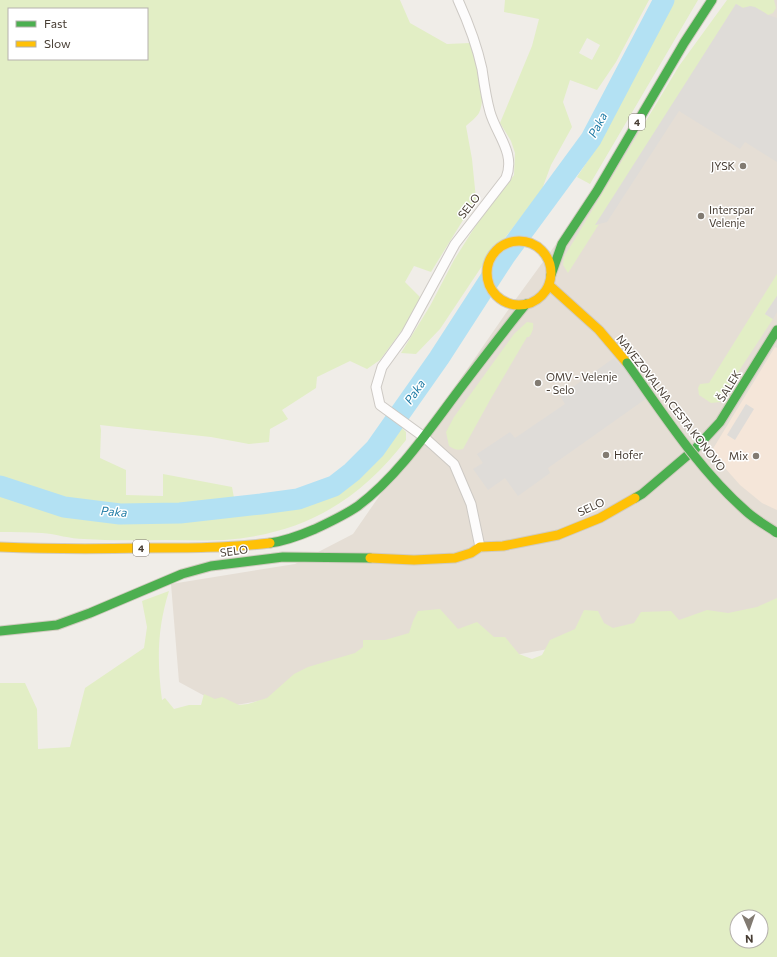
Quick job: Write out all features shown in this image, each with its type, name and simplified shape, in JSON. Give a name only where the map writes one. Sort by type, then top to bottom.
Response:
[{"type":"main road","name":"4","points":[[0,547],[63,549],[198,548],[243,546],[279,542],[333,521],[358,506],[389,478],[424,437],[502,333],[526,304],[536,300],[544,294],[549,285],[562,244],[597,191],[684,43],[712,0]]},
{"type":"main road","points":[[526,304],[516,304],[505,301],[496,295],[490,286],[488,265],[493,255],[501,247],[510,242],[521,241],[531,243],[540,249],[546,256]]},
{"type":"main road","name":"4","points":[[551,275],[550,265],[546,256],[562,244]]},
{"type":"main road","name":"NAVEZOVALNA CESTA KONOVO","points":[[549,285],[598,330],[627,363],[684,441],[719,484],[748,512],[777,533]]},
{"type":"main road","name":"4","points":[[502,333],[509,314],[505,301]]},
{"type":"main road","name":"ŠALEK","points":[[695,449],[720,422],[777,330]]},
{"type":"main road","name":"SELO","points":[[0,631],[57,625],[90,613],[182,574],[211,566],[283,557],[360,557],[414,560],[455,558],[471,553],[480,547],[504,546],[551,537],[600,518],[642,494],[695,449]]},
{"type":"street","name":"SELO","points":[[424,437],[404,424],[380,405],[376,387],[382,367],[406,334],[455,244],[506,178],[509,170],[505,144],[490,112],[481,67],[466,17],[458,0]]},
{"type":"street","points":[[424,437],[454,464],[471,504],[480,547]]},
{"type":"shaded area","points":[[734,0],[777,0],[777,608],[225,707],[179,682],[171,584],[295,564],[353,534],[513,303]]},
{"type":"shaded area","points":[[736,4],[743,8],[750,6],[755,7],[768,15],[777,18],[777,162],[745,142],[740,149],[679,111],[607,222],[595,225]]},
{"type":"shaded area","points":[[777,296],[777,312],[773,319],[765,314]]},
{"type":"shaded area","points":[[775,347],[777,348],[777,510],[762,503],[740,485],[711,452]]},
{"type":"shaded area","name":"Hofer","points":[[614,358],[620,365],[629,358],[654,393],[548,468],[550,473],[518,496],[505,478],[488,490],[473,469],[483,463],[477,454],[510,432],[515,438],[565,404],[560,396]]},
{"type":"shaded area","points":[[746,404],[754,409],[735,440],[727,435]]},
{"type":"green space","points":[[0,0],[400,0],[410,23],[447,44],[470,43],[482,87],[479,113],[466,126],[472,159],[476,199],[431,272],[414,266],[405,282],[420,297],[408,322],[380,360],[367,369],[350,361],[317,377],[316,388],[282,410],[288,419],[270,429],[269,442],[249,444],[211,437],[100,425],[100,458],[126,470],[126,495],[163,496],[163,474],[232,487],[234,498],[263,495],[308,487],[310,491],[233,503],[149,508],[73,502],[36,496],[0,484]]},
{"type":"green space","points":[[505,0],[649,0],[616,62],[597,90],[570,80],[563,102],[572,127],[551,165],[541,192],[480,269],[440,329],[416,354],[401,353],[430,306],[454,260],[485,211],[514,175],[515,153],[511,141],[500,123],[532,46],[539,19],[504,12]],"holes":[[[587,38],[600,45],[592,60],[579,53]]]},
{"type":"green space","points":[[669,0],[698,0],[590,184],[577,177],[599,144],[625,94]]},
{"type":"green space","points":[[727,0],[774,0],[776,8],[773,13],[768,15],[756,8],[743,8],[736,4],[596,225],[599,224],[568,273],[563,265],[564,257],[679,66]]},
{"type":"green space","points":[[777,274],[777,296],[765,314],[773,319],[732,380],[727,390],[720,397],[720,402],[711,403],[699,395],[698,388],[700,384],[709,383]]},
{"type":"green space","points":[[527,322],[533,323],[531,334],[527,337],[463,449],[459,450],[449,446],[446,432],[454,417],[514,334]]},
{"type":"green space","points":[[398,424],[406,432],[406,440],[388,462],[368,481],[327,511],[304,522],[279,531],[253,537],[224,540],[94,540],[42,533],[0,532],[0,496],[48,510],[84,516],[135,519],[186,518],[286,507],[307,502],[336,490],[361,470],[376,455]]},
{"type":"green space","points":[[169,591],[160,632],[159,672],[162,700],[165,698],[174,709],[189,705],[201,705],[204,694],[215,699],[222,697],[239,705],[248,704],[267,698],[294,674],[308,667],[355,653],[363,647],[363,640],[385,640],[409,633],[418,611],[440,609],[458,629],[477,622],[494,637],[505,637],[519,654],[532,659],[542,655],[550,640],[575,629],[584,610],[598,611],[604,623],[613,628],[634,623],[641,612],[671,611],[679,620],[707,610],[728,613],[757,607],[777,598],[777,957],[0,957],[0,683],[25,683],[37,709],[38,749],[70,747],[85,688],[144,648],[147,627],[142,601]]},
{"type":"waterway","name":"Paka","points":[[0,486],[64,507],[120,514],[180,513],[261,504],[298,499],[334,486],[352,472],[375,449],[439,358],[505,256],[591,139],[664,0]]},
{"type":"traffic: fast","points":[[551,275],[562,244],[597,191],[684,43],[712,0]]},
{"type":"traffic: fast","points":[[270,543],[293,538],[326,524],[358,506],[373,494],[400,467],[526,304]]},
{"type":"traffic: fast","points":[[635,498],[642,494],[695,449],[720,422],[777,330]]},
{"type":"traffic: fast","points":[[627,363],[683,441],[713,478],[747,512],[777,533]]},
{"type":"traffic: fast","points":[[0,631],[57,625],[90,613],[182,574],[211,566],[283,557],[370,558]]},
{"type":"traffic: slow","points":[[519,241],[537,247],[545,255],[551,273],[545,291],[537,299],[519,305],[501,299],[493,291],[487,273],[493,255],[501,247],[519,241]]},
{"type":"traffic: slow","points":[[549,285],[599,330],[627,363]]},
{"type":"traffic: slow","points":[[370,558],[414,560],[455,558],[471,553],[480,547],[503,546],[558,535],[600,518],[635,498]]},
{"type":"traffic: slow","points":[[0,547],[72,549],[191,548],[270,543]]},
{"type":"place","name":"JYSK","points":[[743,166]]},
{"type":"place","name":"Interspar Velenje","points":[[701,216]]},
{"type":"place","name":"OMV - Velenje - Selo","points":[[538,383]]},
{"type":"place","name":"Hofer","points":[[606,455]]},
{"type":"place","name":"Mix","points":[[756,456]]}]
